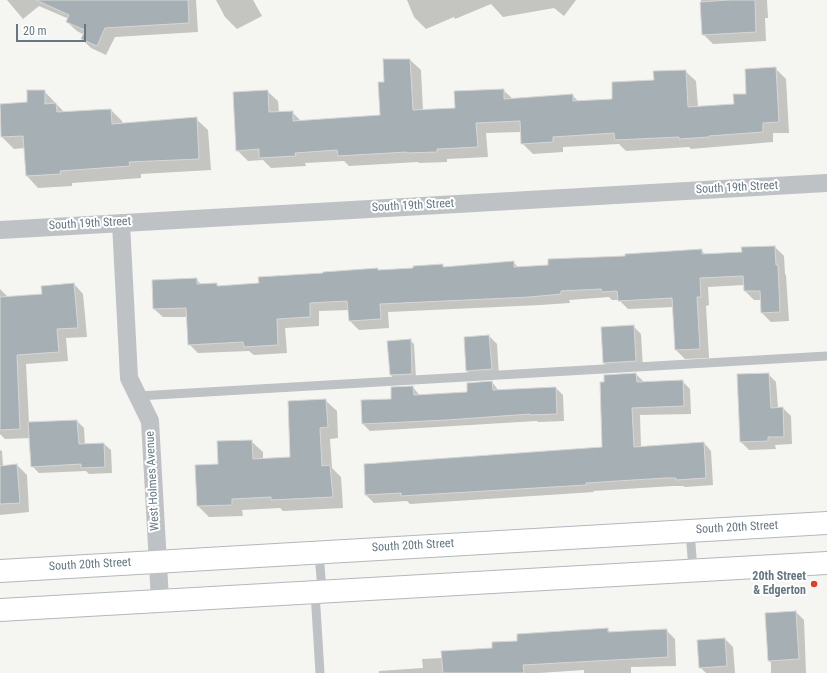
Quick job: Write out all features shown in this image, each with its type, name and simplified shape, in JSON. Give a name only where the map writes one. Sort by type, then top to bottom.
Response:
[{"type":"street","name":"South 19th Street","points":[[0,230],[827,183]]},
{"type":"street","name":"West Holmes Avenue","points":[[121,222],[129,378],[150,421],[160,600]]},
{"type":"street","name":"South 20th Street","points":[[0,570],[827,523]]},
{"type":"street","points":[[0,610],[827,563]]},
{"type":"lane","points":[[138,396],[827,356]]},
{"type":"lane","points":[[690,531],[692,570]]},
{"type":"lane","points":[[319,552],[320,673]]},
{"type":"building","points":[[36,0],[188,0],[189,23],[105,28],[97,46],[81,39],[85,30],[66,22],[69,15]]},
{"type":"building","points":[[755,0],[756,32],[702,35],[700,2]]},
{"type":"building","points":[[383,59],[410,59],[413,110],[455,108],[454,91],[504,89],[504,99],[573,94],[573,101],[612,99],[612,82],[654,80],[653,71],[686,70],[688,107],[734,104],[733,94],[746,94],[745,69],[776,67],[779,122],[763,123],[763,132],[709,137],[615,140],[614,133],[553,137],[553,142],[521,144],[520,121],[476,123],[478,147],[437,149],[437,152],[407,152],[338,156],[337,150],[295,153],[296,156],[259,158],[259,149],[236,151],[233,92],[268,90],[269,112],[293,111],[293,121],[380,115],[378,82],[384,82]]},
{"type":"building","points":[[27,90],[45,90],[45,104],[56,103],[57,112],[111,109],[112,124],[197,117],[199,159],[129,162],[130,166],[60,171],[61,174],[26,176],[23,136],[1,137],[0,104],[27,102]]},
{"type":"building","points":[[775,246],[776,265],[778,265],[780,312],[761,313],[760,291],[744,291],[743,276],[700,278],[701,297],[697,297],[700,349],[675,350],[672,298],[618,301],[617,291],[602,292],[601,289],[561,291],[561,294],[530,297],[380,304],[381,319],[349,321],[347,301],[310,303],[310,317],[277,319],[278,345],[244,347],[243,342],[188,345],[186,308],[153,309],[152,280],[197,278],[197,284],[217,283],[217,286],[259,283],[258,277],[378,268],[378,270],[413,268],[413,266],[443,264],[443,267],[514,261],[514,267],[548,265],[548,259],[625,256],[625,254],[702,249],[702,254],[742,252],[741,247]]},
{"type":"building","points":[[74,283],[78,328],[57,329],[59,352],[17,355],[20,429],[0,430],[0,297],[42,294],[41,286]]},
{"type":"building","points":[[634,325],[636,361],[603,363],[601,327]]},
{"type":"building","points":[[489,335],[492,369],[466,371],[464,337]]},
{"type":"building","points":[[411,339],[412,374],[390,375],[387,341]]},
{"type":"building","points":[[636,373],[637,382],[683,380],[684,406],[632,408],[634,447],[704,442],[706,478],[676,480],[676,478],[665,478],[586,483],[586,485],[401,496],[401,493],[365,495],[364,464],[602,447],[600,382],[604,382],[604,375]]},
{"type":"building","points":[[769,373],[771,408],[783,407],[784,437],[768,437],[768,441],[740,442],[737,374]]},
{"type":"building","points":[[492,381],[493,390],[556,387],[557,414],[530,414],[362,424],[361,400],[391,399],[391,387],[413,386],[414,395],[467,392],[467,383]]},
{"type":"building","points":[[326,399],[328,427],[320,428],[322,466],[330,465],[333,497],[271,500],[271,497],[232,499],[232,505],[197,506],[195,465],[218,464],[217,441],[252,440],[253,459],[290,457],[288,401]]},
{"type":"building","points":[[77,420],[79,444],[104,443],[105,467],[81,468],[81,464],[31,467],[28,422]]},
{"type":"building","points":[[17,464],[20,503],[0,504],[0,466]]},
{"type":"building","points":[[796,611],[799,659],[768,661],[765,613]]},
{"type":"building","points":[[608,628],[608,632],[667,629],[668,657],[523,665],[524,673],[443,673],[441,651],[492,648],[492,642],[517,641],[517,634]]},
{"type":"building","points":[[725,638],[727,666],[699,668],[697,640]]},
{"type":"place","name":"20th Street & Edgerton","points":[[814,584]]}]
